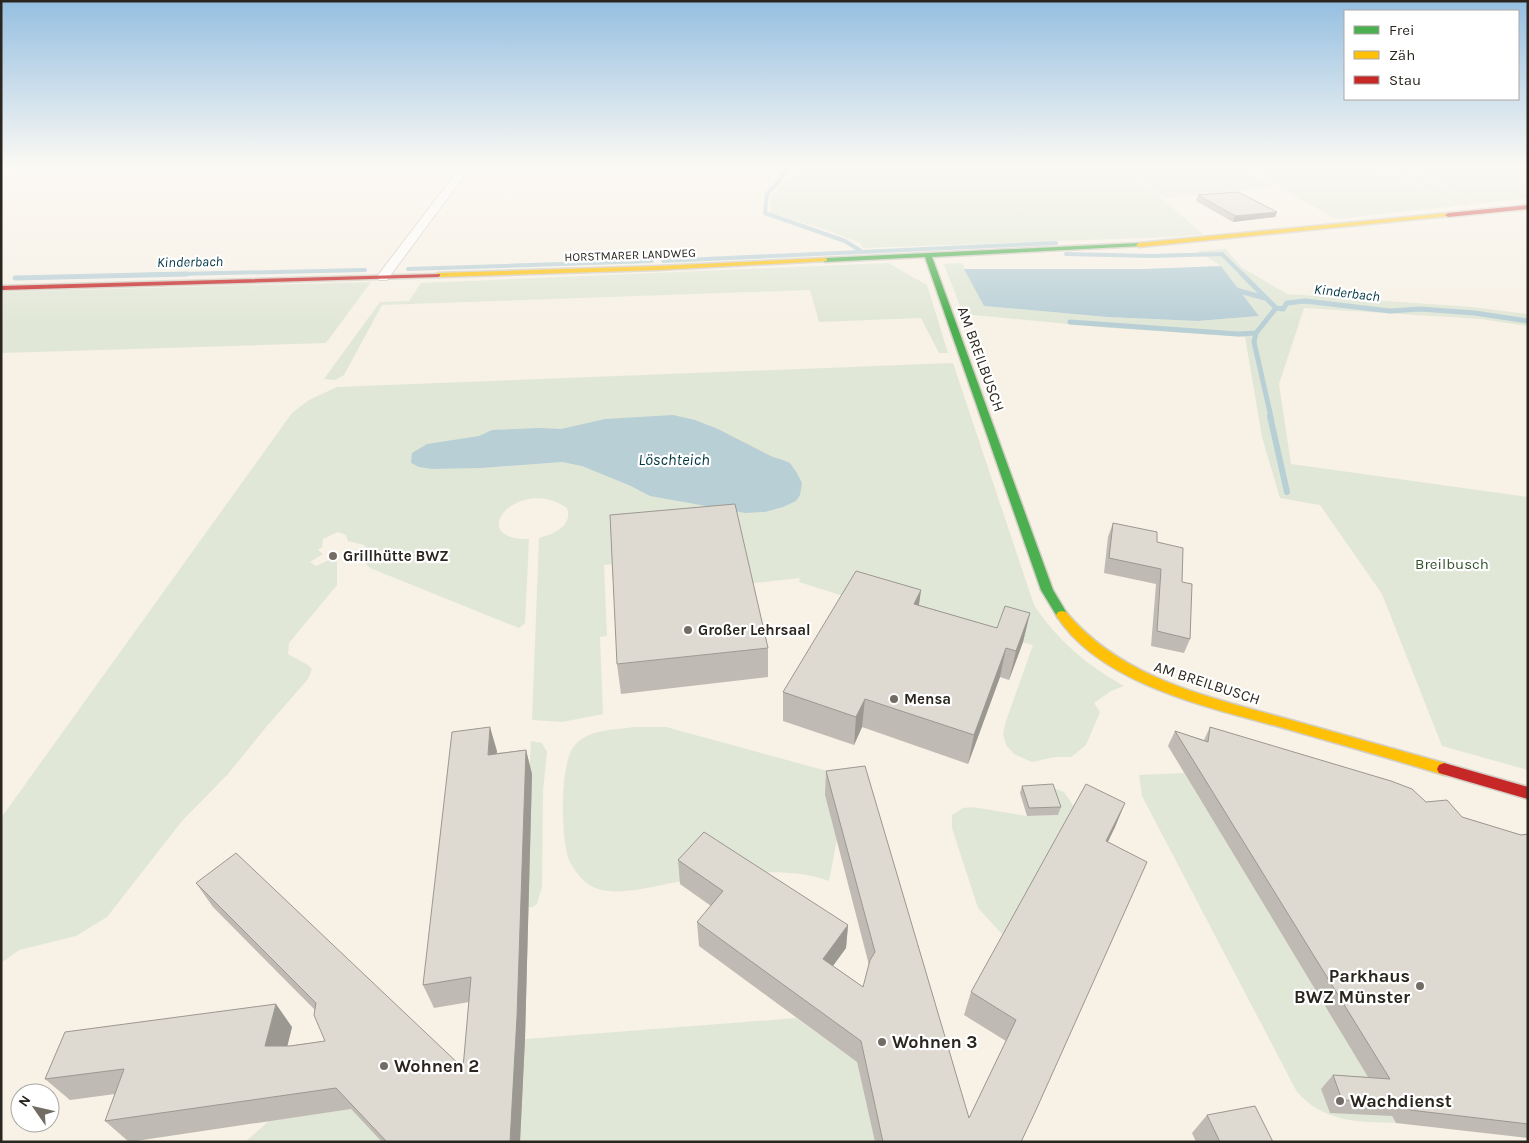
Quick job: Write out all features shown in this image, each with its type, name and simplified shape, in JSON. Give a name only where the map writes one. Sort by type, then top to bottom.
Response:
[{"type":"street","points":[[383,277],[427,218]]},
{"type":"street","name":"HORSTMARER LANDWEG","points":[[1,288],[658,268],[928,256],[1200,242],[1422,218]]},
{"type":"street","name":"AM BREILBUSCH","points":[[928,256],[1047,590],[1063,617],[1088,643],[1124,668],[1182,694],[1528,793]]},
{"type":"green space","points":[[789,218],[1185,218],[1203,234],[1174,237],[863,248],[860,243]]},
{"type":"green space","name":"Breilbusch","points":[[1226,249],[1241,267],[1287,294],[1472,307],[1528,314],[1528,326],[1481,319],[1304,308],[1279,384],[1291,464],[1528,497],[1528,770],[1442,746],[1382,594],[1320,505],[1280,498],[1262,437],[1245,337],[1112,328],[963,314],[944,264],[962,263],[984,306],[1107,317],[1198,321],[1259,316],[1221,266],[1197,251]]},
{"type":"green space","points":[[888,263],[927,285],[948,353],[939,353],[921,318],[819,322],[810,290],[382,305],[344,375],[335,380],[324,379],[380,302],[409,301],[421,283]]},
{"type":"green space","points":[[371,282],[326,343],[1,353],[1,292]]},
{"type":"green space","points":[[953,363],[1034,605],[1053,630],[1074,651],[1098,670],[1124,686],[1111,691],[1094,703],[1100,712],[1086,745],[1071,757],[1055,757],[1032,762],[1014,754],[1006,745],[1003,734],[1005,724],[1033,645],[853,599],[799,582],[800,578],[747,584],[614,564],[604,565],[607,636],[600,637],[603,714],[562,722],[532,720],[539,538],[551,534],[565,524],[568,514],[567,508],[549,500],[531,499],[516,503],[505,511],[499,521],[500,530],[510,537],[529,539],[525,623],[519,628],[370,568],[365,563],[376,554],[375,550],[367,549],[364,545],[348,541],[346,535],[338,532],[323,539],[322,547],[318,550],[323,554],[310,562],[316,566],[333,558],[337,560],[337,585],[289,643],[288,654],[312,669],[308,679],[228,774],[182,821],[107,917],[76,936],[19,950],[1,963],[1,818],[292,413],[309,400],[337,387]]},
{"type":"green space","points":[[635,727],[666,727],[849,777],[829,881],[794,873],[775,872],[719,876],[624,891],[601,890],[587,884],[573,867],[566,850],[563,801],[566,767],[575,745],[587,736],[602,731]]},
{"type":"green space","points":[[531,741],[542,743],[547,752],[543,791],[542,887],[537,904],[533,907],[528,907],[523,897]]},
{"type":"green space","points":[[1184,773],[1396,1123],[1355,1121],[1330,1115],[1307,1102],[1297,1092],[1142,796],[1139,775]]},
{"type":"green space","points":[[1048,786],[1064,792],[1079,814],[1029,956],[1001,933],[978,908],[952,828],[952,815],[963,808],[973,807],[1027,816],[1058,815]]},
{"type":"green space","points":[[796,1018],[857,1062],[875,1142],[520,1142],[525,1039]]},
{"type":"green space","points":[[351,1109],[382,1142],[245,1142],[269,1121]]},
{"type":"water","points":[[1221,266],[1259,316],[1198,321],[1107,317],[984,306],[964,269],[1143,269]]},
{"type":"water","name":"Löschteich","points":[[673,415],[695,420],[718,429],[773,457],[790,463],[802,483],[800,495],[796,501],[783,507],[765,512],[745,513],[650,496],[582,466],[562,462],[481,468],[432,469],[419,467],[411,463],[412,453],[427,444],[479,436],[492,430],[561,429],[605,419]]},
{"type":"building","name":"Großer Lehrsaal","points":[[735,504],[768,648],[617,664],[610,515]]},
{"type":"building","points":[[1113,523],[1157,532],[1157,542],[1183,548],[1182,582],[1192,584],[1190,639],[1157,631],[1161,569],[1109,558]]},
{"type":"building","name":"Mensa","points":[[856,571],[921,590],[914,604],[997,628],[1005,606],[1030,613],[1016,651],[1006,648],[974,735],[865,699],[856,717],[783,692]]},
{"type":"building","points":[[490,727],[488,755],[526,750],[517,1017],[510,1142],[387,1142],[336,1088],[105,1121],[124,1069],[45,1079],[65,1032],[276,1004],[265,1046],[290,1046],[325,1041],[314,1015],[316,1003],[196,883],[236,853],[463,1068],[471,977],[423,985],[452,732]]},
{"type":"building","name":"Parkhaus BWZ Münster","points":[[1210,727],[1391,781],[1412,789],[1426,802],[1447,800],[1462,817],[1521,835],[1528,834],[1528,1124],[1410,1110],[1406,1103],[1342,1100],[1333,1075],[1390,1079],[1175,731],[1208,742]]},
{"type":"building","points":[[865,766],[969,1118],[1016,1020],[971,992],[1086,784],[1125,803],[1106,841],[1147,862],[1021,1142],[883,1142],[861,1041],[697,922],[723,891],[678,860],[704,832],[848,925],[823,959],[863,987],[870,960],[875,952],[826,771]]},
{"type":"building","points":[[1053,784],[1061,807],[1029,808],[1022,786]]},
{"type":"building","points":[[1255,1106],[1273,1142],[1220,1142],[1207,1115]]},
{"type":"waterway","points":[[780,218],[845,241],[861,251]]},
{"type":"waterway","name":"Kinderbach","points":[[663,261],[1056,243]]},
{"type":"waterway","name":"Kinderbach","points":[[1066,254],[1151,256],[1222,254],[1276,308]]},
{"type":"waterway","name":"Kinderbach","points":[[408,269],[652,261]]},
{"type":"waterway","name":"Kinderbach","points":[[133,275],[365,270]]},
{"type":"waterway","name":"Kinderbach","points":[[15,278],[187,274]]},
{"type":"waterway","points":[[1232,289],[1265,298]]},
{"type":"waterway","name":"Kinderbach","points":[[1276,308],[1283,309],[1287,303],[1305,301],[1390,311],[1420,309],[1475,313],[1528,321]]},
{"type":"waterway","points":[[1256,333],[1276,308]]},
{"type":"waterway","points":[[1070,322],[1238,334],[1256,333]]},
{"type":"waterway","points":[[1256,333],[1254,342],[1271,417]]},
{"type":"waterway","points":[[1270,416],[1287,492]]},
{"type":"traffic: fast","points":[[825,260],[1139,245]]},
{"type":"traffic: fast","points":[[928,256],[1047,590],[1062,615]]},
{"type":"traffic: slow","points":[[1139,245],[1414,218]]},
{"type":"traffic: slow","points":[[438,275],[658,268],[825,260]]},
{"type":"traffic: slow","points":[[1062,615],[1087,642],[1116,663],[1182,694],[1444,769]]},
{"type":"traffic: jam","points":[[1,288],[438,275]]},
{"type":"traffic: jam","points":[[1444,769],[1528,793]]},
{"type":"place","name":"Grillhütte BWZ","points":[[333,556]]},
{"type":"place","name":"Großer Lehrsaal","points":[[688,630]]},
{"type":"place","name":"Mensa","points":[[894,699]]},
{"type":"place","name":"Parkhaus BWZ Münster","points":[[1420,986]]},
{"type":"place","name":"Wohnen 3","points":[[882,1042]]},
{"type":"place","name":"Wohnen 2","points":[[384,1066]]},
{"type":"place","name":"Wachdienst","points":[[1340,1101]]}]
